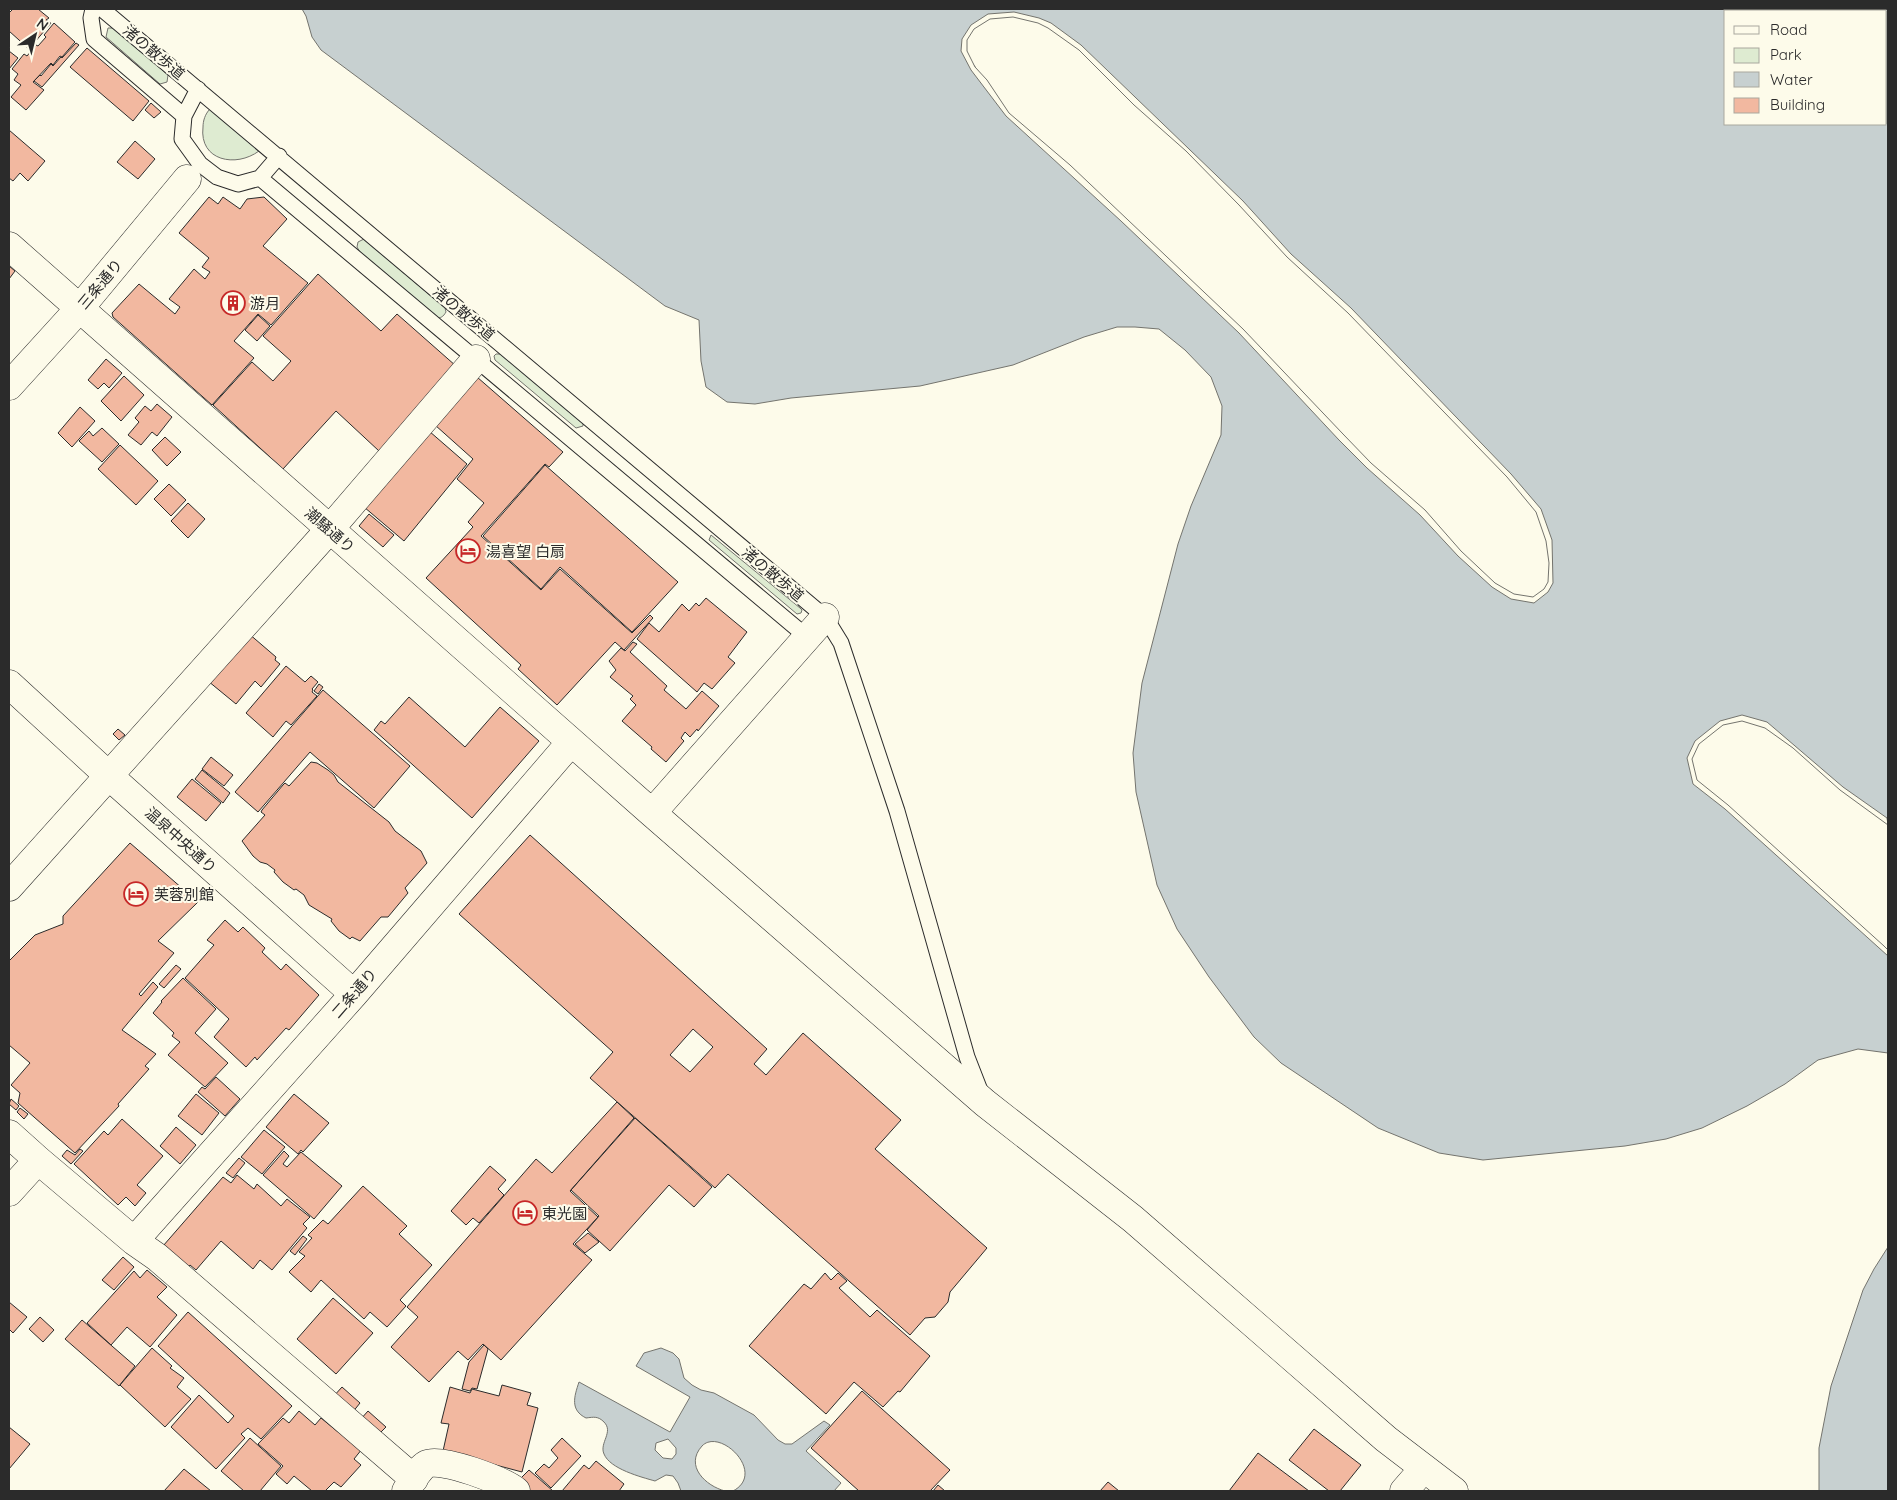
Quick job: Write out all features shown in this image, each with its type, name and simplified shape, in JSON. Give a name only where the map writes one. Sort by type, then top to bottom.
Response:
[{"type":"street","name":"三条通り","points":[[9,386],[79,309],[193,172]]},
{"type":"street","name":"潮騒通り","points":[[9,246],[329,530],[985,1103],[1133,1219],[1386,1439],[1454,1491]]},
{"type":"street","points":[[9,887],[329,530],[476,359]]},
{"type":"street","points":[[652,813],[825,617]]},
{"type":"street","name":"温泉中央通り","points":[[9,684],[109,776],[354,994]]},
{"type":"street","name":"二条通り","points":[[134,1241],[354,994],[571,742]]},
{"type":"street","points":[[9,1134],[134,1241],[157,1257],[410,1485],[426,1464],[436,1462],[484,1475],[516,1491]]},
{"type":"street","points":[[9,1192],[38,1160]]},
{"type":"street","points":[[1404,1491],[1424,1468]]},
{"type":"lane","points":[[93,9],[91,18],[94,39],[184,116]]},
{"type":"lane","name":"渚の散歩道","points":[[102,9],[825,617],[841,643],[897,812],[967,1057],[985,1103]]},
{"type":"lane","points":[[198,89],[184,116],[182,139],[193,172],[238,184],[260,178],[279,156]]},
{"type":"lane","points":[[260,178],[807,637]]},
{"type":"lane","points":[[345,249],[363,228]]},
{"type":"lane","points":[[476,359],[494,338]]},
{"type":"lane","points":[[599,462],[617,442]]},
{"type":"lane","points":[[684,534],[702,514]]},
{"type":"green space","points":[[108,28],[113,28],[168,75],[167,82],[160,84],[106,37]]},
{"type":"green space","points":[[210,109],[259,151],[250,156],[230,160],[213,154],[203,138],[204,120]]},
{"type":"green space","points":[[364,239],[445,308],[446,312],[444,315],[436,318],[361,254],[357,247],[358,242]]},
{"type":"green space","points":[[501,354],[583,422],[583,426],[576,428],[495,360],[494,356]]},
{"type":"green space","points":[[711,535],[800,608],[802,610],[801,613],[797,614],[709,540]]},
{"type":"water","points":[[302,9],[1888,9],[1888,822],[1842,788],[1766,725],[1742,718],[1722,723],[1697,743],[1689,758],[1695,781],[1888,953],[1888,1053],[1858,1049],[1818,1060],[1785,1084],[1747,1106],[1702,1128],[1666,1139],[1625,1146],[1483,1160],[1439,1153],[1378,1128],[1281,1063],[1254,1037],[1209,977],[1177,929],[1157,885],[1136,792],[1133,753],[1142,683],[1178,544],[1191,506],[1221,435],[1222,406],[1211,377],[1185,350],[1159,329],[1117,327],[1084,337],[1013,365],[920,386],[791,398],[755,404],[727,402],[706,387],[701,361],[699,320],[665,306],[321,50],[312,37]],"holes":[[[1014,14],[1050,25],[1081,49],[1241,203],[1289,255],[1350,311],[1508,475],[1538,511],[1549,540],[1550,583],[1546,591],[1533,599],[1513,596],[1494,585],[1341,436],[1242,331],[1008,114],[964,51],[968,33],[979,22]]]},
{"type":"water","points":[[1888,1247],[1888,1491],[1819,1491],[1819,1448],[1831,1386],[1863,1290]]},
{"type":"water","points":[[661,1348],[673,1353],[679,1359],[684,1378],[692,1385],[701,1390],[714,1393],[754,1415],[778,1440],[785,1444],[792,1444],[824,1421],[830,1425],[806,1451],[841,1483],[834,1491],[733,1491],[742,1483],[745,1474],[743,1464],[729,1447],[719,1442],[710,1442],[702,1446],[697,1453],[695,1461],[696,1468],[705,1480],[725,1491],[681,1491],[673,1476],[666,1475],[655,1481],[619,1468],[607,1459],[604,1454],[603,1446],[608,1430],[607,1426],[598,1418],[586,1418],[577,1411],[575,1407],[576,1393],[579,1382],[670,1432],[690,1397],[636,1366],[644,1353]],"holes":[[[668,1439],[676,1448],[676,1454],[672,1459],[663,1458],[655,1450],[656,1443]]]},
{"type":"pier","points":[[1014,12],[1039,18],[1051,23],[1081,45],[1243,201],[1291,254],[1351,308],[1511,474],[1541,509],[1552,540],[1553,583],[1548,592],[1534,603],[1511,599],[1492,587],[1458,556],[1420,515],[1367,468],[1339,440],[1239,333],[1121,221],[1006,116],[971,70],[961,51],[962,39],[971,25],[988,14]],"holes":[[[1013,17],[1038,23],[1079,50],[1134,105],[1186,151],[1287,257],[1348,313],[1507,477],[1536,512],[1546,541],[1549,563],[1548,582],[1544,589],[1533,597],[1514,594],[1495,583],[1461,551],[1425,510],[1371,463],[1243,329],[1070,165],[1009,113],[987,80],[975,67],[967,51],[967,40],[974,29],[990,19]]]},
{"type":"pier","points":[[1742,715],[1767,722],[1843,787],[1887,818],[1888,825],[1840,790],[1793,748],[1765,728],[1742,721],[1723,725],[1699,744],[1692,759],[1697,780],[1728,805],[1884,946],[1888,950],[1888,956],[1725,809],[1693,784],[1687,758],[1695,741],[1720,721]]},
{"type":"building","points":[[13,9],[38,9],[49,18],[46,20],[51,23],[29,49],[9,31],[9,13]]},
{"type":"building","points":[[54,23],[75,42],[62,57],[60,56],[53,65],[51,63],[33,82],[44,90],[26,110],[11,97],[21,85],[14,80],[18,74],[12,69],[24,54],[27,56],[36,45],[38,46]]},
{"type":"building","points":[[76,43],[79,45],[42,87],[34,81],[51,64],[53,66],[62,58]]},
{"type":"building","points":[[87,48],[149,101],[133,121],[70,67]]},
{"type":"building","points":[[9,51],[18,58],[9,69]]},
{"type":"building","points":[[151,103],[161,112],[154,118],[145,110]]},
{"type":"building","points":[[9,130],[45,161],[28,181],[20,173],[13,181],[9,178]]},
{"type":"building","points":[[135,141],[155,159],[138,179],[117,162]]},
{"type":"building","name":"游月","points":[[209,197],[218,204],[223,197],[240,209],[247,199],[264,197],[287,219],[263,246],[308,283],[271,325],[258,314],[234,341],[254,358],[212,405],[113,317],[112,313],[139,284],[175,314],[180,307],[169,299],[194,269],[205,279],[210,272],[202,267],[209,258],[179,233]]},
{"type":"building","points":[[9,266],[15,271],[9,279]]},
{"type":"building","points":[[318,274],[381,331],[397,314],[456,366],[379,451],[336,411],[283,469],[213,405],[252,362],[273,381],[291,361],[263,336]]},
{"type":"building","points":[[258,315],[270,326],[257,341],[245,330]]},
{"type":"building","points":[[106,359],[122,373],[109,388],[104,383],[98,389],[88,380]]},
{"type":"building","points":[[124,376],[144,395],[121,421],[101,401]]},
{"type":"building","points":[[477,377],[563,452],[549,467],[545,464],[481,536],[541,590],[560,569],[632,633],[650,615],[653,618],[624,650],[615,642],[557,705],[518,669],[521,665],[426,578],[473,527],[468,522],[484,503],[457,479],[473,459],[435,425]]},
{"type":"building","points":[[157,404],[172,417],[157,436],[152,432],[141,445],[128,435],[139,422],[135,418],[145,406],[151,411]]},
{"type":"building","points":[[80,407],[95,421],[72,447],[58,433]]},
{"type":"building","points":[[102,428],[119,444],[102,462],[79,441],[89,431],[93,436]]},
{"type":"building","points":[[429,431],[467,464],[404,541],[364,507]]},
{"type":"building","points":[[165,437],[181,452],[167,466],[152,450]]},
{"type":"building","points":[[120,445],[158,481],[136,505],[98,469]]},
{"type":"building","points":[[545,465],[678,582],[632,632],[560,567],[541,589],[483,536]]},
{"type":"building","points":[[169,484],[186,500],[171,516],[154,499]]},
{"type":"building","points":[[188,503],[205,519],[188,538],[171,521]]},
{"type":"building","points":[[369,514],[394,535],[383,547],[359,526]]},
{"type":"building","points":[[706,598],[747,632],[728,657],[735,663],[712,689],[704,683],[697,692],[637,639],[649,623],[659,632],[682,604],[689,611],[696,603],[699,606]]},
{"type":"building","points":[[248,633],[276,657],[275,660],[280,664],[261,687],[255,681],[236,704],[208,681]]},
{"type":"building","points":[[633,642],[637,644],[630,652],[667,686],[664,690],[686,709],[702,691],[719,706],[698,731],[697,729],[690,737],[685,732],[681,738],[684,741],[666,762],[622,721],[636,705],[630,699],[633,696],[610,677],[616,670],[609,661],[621,648],[625,651]]},
{"type":"building","points":[[286,666],[305,682],[311,676],[318,682],[312,689],[312,692],[317,696],[291,725],[286,721],[273,737],[246,713]]},
{"type":"building","points":[[319,684],[323,687],[318,694],[314,691]]},
{"type":"building","points":[[323,690],[410,766],[374,808],[310,752],[258,812],[235,792]]},
{"type":"building","points":[[409,697],[465,747],[500,707],[539,741],[472,818],[374,730],[381,721],[385,724]]},
{"type":"building","points":[[118,729],[125,735],[119,740],[113,734]]},
{"type":"building","points":[[211,757],[233,775],[224,786],[202,769]]},
{"type":"building","points":[[311,762],[317,763],[328,770],[338,782],[389,822],[395,831],[421,851],[427,863],[405,888],[408,893],[388,917],[381,917],[360,941],[352,937],[350,939],[339,931],[331,921],[332,919],[309,905],[304,895],[283,882],[274,872],[275,870],[253,856],[242,841],[265,815],[261,812],[262,810],[283,785],[285,783],[289,786]]},
{"type":"building","points":[[202,770],[230,793],[223,803],[195,779]]},
{"type":"building","points":[[192,779],[221,803],[206,821],[177,797]]},
{"type":"building","points":[[530,835],[767,1049],[754,1064],[766,1075],[803,1033],[901,1120],[875,1149],[987,1248],[950,1292],[948,1302],[935,1317],[925,1318],[910,1335],[728,1174],[715,1188],[590,1078],[613,1052],[459,914]],"holes":[[[693,1029],[713,1047],[690,1072],[670,1055]]]},
{"type":"building","points":[[130,843],[198,902],[158,941],[174,953],[139,994],[141,996],[153,982],[158,987],[122,1030],[156,1054],[145,1066],[149,1069],[118,1104],[119,1106],[75,1153],[18,1103],[20,1093],[11,1085],[30,1063],[9,1045],[9,961],[35,935],[63,924],[63,916]]},
{"type":"building","points":[[225,920],[238,932],[243,927],[265,948],[262,952],[281,970],[286,964],[319,995],[289,1030],[286,1028],[257,1060],[255,1057],[246,1067],[214,1037],[229,1019],[185,978],[214,945],[207,940]]},
{"type":"building","points":[[176,965],[181,969],[164,988],[159,984]]},
{"type":"building","points":[[183,978],[216,1009],[195,1033],[228,1063],[205,1087],[168,1055],[180,1042],[172,1036],[174,1033],[153,1013],[161,1001]]},
{"type":"building","points":[[216,1077],[240,1099],[225,1116],[198,1092],[202,1087],[205,1089]]},
{"type":"building","points":[[196,1094],[219,1113],[202,1135],[178,1116]]},
{"type":"building","points":[[294,1094],[329,1123],[303,1152],[301,1150],[298,1154],[266,1127]]},
{"type":"building","points":[[11,1099],[19,1106],[16,1110],[9,1104]]},
{"type":"building","points":[[617,1102],[634,1118],[570,1191],[598,1217],[573,1244],[592,1260],[501,1360],[483,1344],[468,1360],[458,1351],[429,1382],[391,1347],[418,1317],[407,1307],[536,1159],[552,1173]]},
{"type":"building","points":[[20,1108],[28,1114],[24,1119],[17,1112]]},
{"type":"building","points":[[635,1118],[712,1187],[694,1207],[669,1185],[610,1251],[587,1230],[599,1216],[571,1190]]},
{"type":"building","points":[[122,1119],[163,1156],[137,1185],[146,1193],[135,1206],[126,1197],[118,1205],[74,1164],[104,1131],[108,1135]]},
{"type":"building","points":[[176,1127],[196,1145],[180,1164],[160,1146]]},
{"type":"building","points":[[264,1130],[285,1147],[262,1174],[241,1157]]},
{"type":"building","points":[[80,1149],[83,1151],[71,1164],[62,1156],[67,1150],[75,1155]]},
{"type":"building","points":[[284,1151],[289,1156],[283,1164],[287,1167],[301,1152],[342,1186],[314,1219],[263,1175]]},
{"type":"building","points":[[239,1158],[245,1163],[233,1178],[226,1173]]},
{"type":"building","points":[[490,1166],[506,1180],[498,1189],[504,1195],[479,1223],[473,1218],[466,1225],[451,1211]]},
{"type":"building","points":[[237,1175],[254,1189],[257,1184],[281,1206],[287,1199],[310,1217],[303,1224],[307,1228],[272,1270],[260,1260],[253,1269],[221,1241],[196,1270],[190,1265],[188,1268],[163,1246],[223,1177],[231,1183]]},
{"type":"building","points":[[363,1186],[407,1226],[399,1234],[432,1265],[400,1300],[406,1306],[387,1327],[370,1312],[364,1319],[321,1280],[311,1292],[289,1272],[305,1256],[299,1252],[312,1238],[308,1235],[323,1220],[328,1224]]},
{"type":"building","points":[[588,1233],[599,1242],[585,1253],[575,1244]]},
{"type":"building","points":[[303,1236],[307,1239],[295,1255],[290,1251]]},
{"type":"building","points":[[123,1257],[134,1267],[114,1290],[102,1280]]},
{"type":"building","points":[[147,1270],[167,1287],[157,1297],[177,1315],[150,1347],[127,1327],[111,1345],[87,1323],[134,1271],[140,1278]]},
{"type":"building","points":[[825,1273],[831,1280],[838,1273],[847,1281],[839,1288],[870,1317],[877,1310],[930,1356],[900,1392],[898,1391],[883,1407],[854,1382],[826,1414],[749,1346],[804,1284],[811,1289]]},
{"type":"building","points":[[333,1298],[373,1333],[336,1374],[297,1339]]},
{"type":"building","points":[[9,1302],[27,1317],[13,1333],[10,1330],[9,1332]]},
{"type":"building","points":[[188,1312],[292,1406],[261,1439],[248,1428],[241,1434],[245,1438],[216,1469],[171,1427],[199,1395],[228,1423],[234,1416],[158,1346]]},
{"type":"building","points":[[40,1317],[54,1330],[43,1342],[29,1329]]},
{"type":"building","points":[[82,1320],[135,1366],[119,1386],[65,1339]]},
{"type":"building","points":[[484,1345],[488,1349],[477,1389],[472,1388],[470,1391],[462,1389],[469,1362]]},
{"type":"building","points":[[152,1348],[172,1366],[170,1368],[184,1378],[177,1387],[191,1399],[165,1427],[120,1385]]},
{"type":"building","points":[[502,1385],[531,1393],[527,1405],[538,1408],[522,1472],[443,1451],[449,1424],[441,1423],[450,1387],[470,1393],[472,1389],[499,1396]]},
{"type":"building","points":[[342,1387],[360,1403],[352,1413],[333,1397]]},
{"type":"building","points":[[862,1391],[950,1470],[930,1491],[859,1491],[811,1448]]},
{"type":"building","points":[[299,1411],[315,1425],[321,1418],[338,1432],[340,1430],[362,1449],[354,1459],[361,1465],[341,1487],[334,1482],[325,1491],[312,1491],[294,1476],[287,1484],[276,1474],[283,1466],[258,1444],[283,1418],[289,1423]]},
{"type":"building","points":[[368,1411],[386,1427],[378,1435],[360,1420]]},
{"type":"building","points":[[9,1427],[30,1444],[9,1469]]},
{"type":"building","points":[[1314,1429],[1361,1465],[1340,1491],[1329,1491],[1289,1460]]},
{"type":"building","points":[[250,1438],[281,1466],[260,1491],[244,1491],[221,1471]]},
{"type":"building","points":[[562,1438],[581,1456],[551,1488],[535,1473],[544,1464],[549,1468],[558,1458],[551,1450]]},
{"type":"building","points":[[1258,1453],[1309,1491],[1229,1491]]},
{"type":"building","points":[[596,1461],[624,1484],[619,1491],[562,1491],[584,1465],[589,1469]]},
{"type":"building","points":[[184,1469],[211,1491],[164,1491]]},
{"type":"building","points":[[529,1470],[553,1491],[530,1491],[518,1481]]},
{"type":"building","points":[[1108,1482],[1119,1491],[1100,1491]]},
{"type":"building","points":[[938,1485],[945,1491],[933,1491]]},
{"type":"place","name":"游月","points":[[233,303]]},
{"type":"place","name":"湯喜望 白扇","points":[[468,551]]},
{"type":"place","name":"芙蓉別館","points":[[136,894]]},
{"type":"place","name":"東光園","points":[[525,1213]]}]
